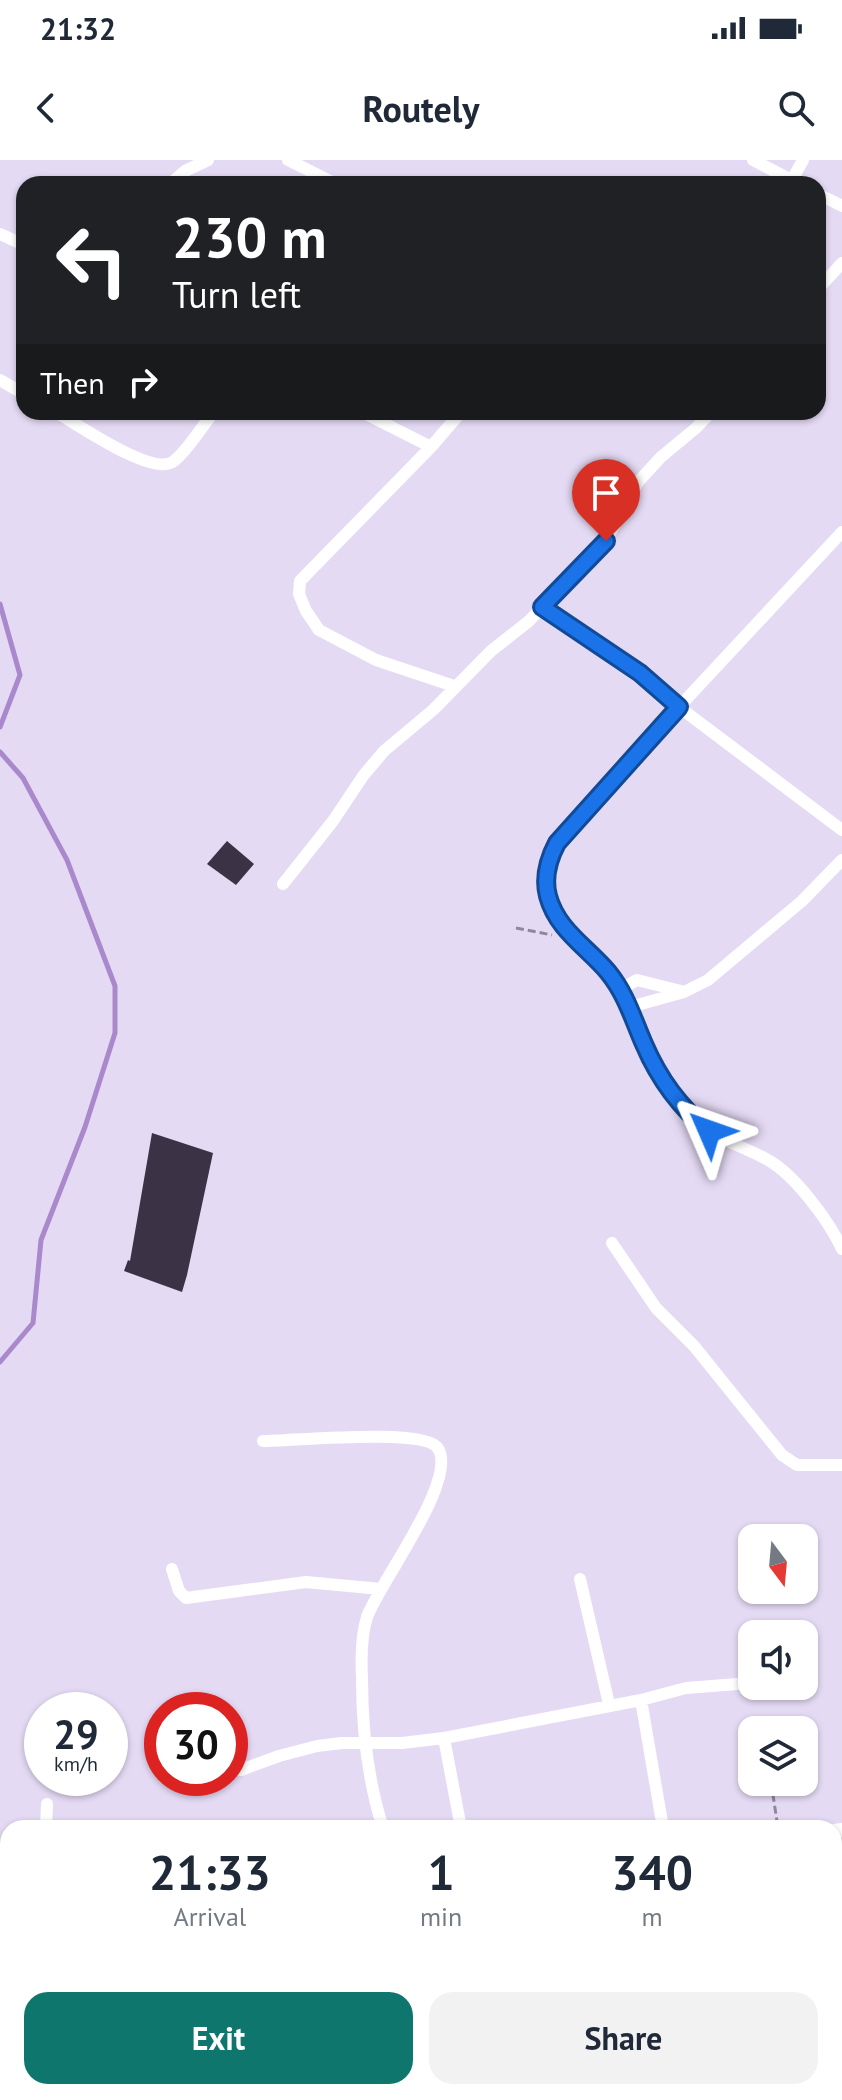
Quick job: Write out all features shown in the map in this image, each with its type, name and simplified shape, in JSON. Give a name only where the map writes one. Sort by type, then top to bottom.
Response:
[{"type":"street","points":[[179,176],[208,160]]},
{"type":"street","points":[[288,160],[320,176]]},
{"type":"street","points":[[753,160],[784,176]]},
{"type":"street","points":[[826,280],[842,263]]},
{"type":"street","points":[[70,420],[143,461],[162,466],[173,463],[208,420]]},
{"type":"street","points":[[378,420],[431,447]]},
{"type":"street","points":[[454,420],[300,581],[299,594],[319,630],[376,660],[454,686]]},
{"type":"street","points":[[283,884],[384,751],[433,710],[454,686],[542,607],[606,541],[638,482],[702,420]]},
{"type":"street","points":[[842,532],[557,843],[548,860],[548,895],[555,913],[571,937],[608,972],[630,1007],[644,1044],[669,1093],[709,1131],[769,1160],[784,1172],[823,1215],[842,1249]]},
{"type":"street","points":[[542,607],[640,673],[679,707],[842,830]]},
{"type":"street","points":[[630,1007],[684,992],[708,980],[802,901],[842,860]]},
{"type":"street","points":[[619,990],[637,980],[684,992]]},
{"type":"street","points":[[612,1243],[656,1308],[694,1346],[782,1455],[797,1465],[842,1465]]},
{"type":"street","points":[[263,1441],[402,1436],[426,1440],[437,1447],[441,1458],[436,1492],[366,1619],[361,1656],[364,1743],[381,1820]]},
{"type":"street","points":[[172,1569],[179,1591],[186,1598],[306,1582],[381,1589]]},
{"type":"street","points":[[580,1579],[609,1704]]},
{"type":"street","points":[[248,1767],[317,1746],[444,1738],[641,1700],[686,1688],[738,1684]]},
{"type":"street","points":[[641,1700],[662,1820]]},
{"type":"street","points":[[444,1738],[459,1820]]},
{"type":"street","points":[[46,1820],[47,1804]]},
{"type":"path","points":[[516,928],[571,937]]},
{"type":"path","points":[[773,1796],[777,1820]]},
{"type":"building","points":[[227,841],[254,864],[236,885],[207,864]]},
{"type":"building","points":[[152,1133],[213,1153],[182,1292],[124,1271],[130,1261]]},
{"type":"waterway","points":[[0,604],[20,675],[0,727]]},
{"type":"waterway","points":[[0,752],[23,778],[67,860],[115,986],[115,1033],[85,1127],[41,1240],[33,1323],[0,1362]]},
{"type":"route","points":[[606,541],[542,607],[640,673],[679,707],[557,843],[548,860],[548,895],[555,913],[571,937],[608,972],[630,1007],[644,1044],[669,1093],[709,1131]]}]
